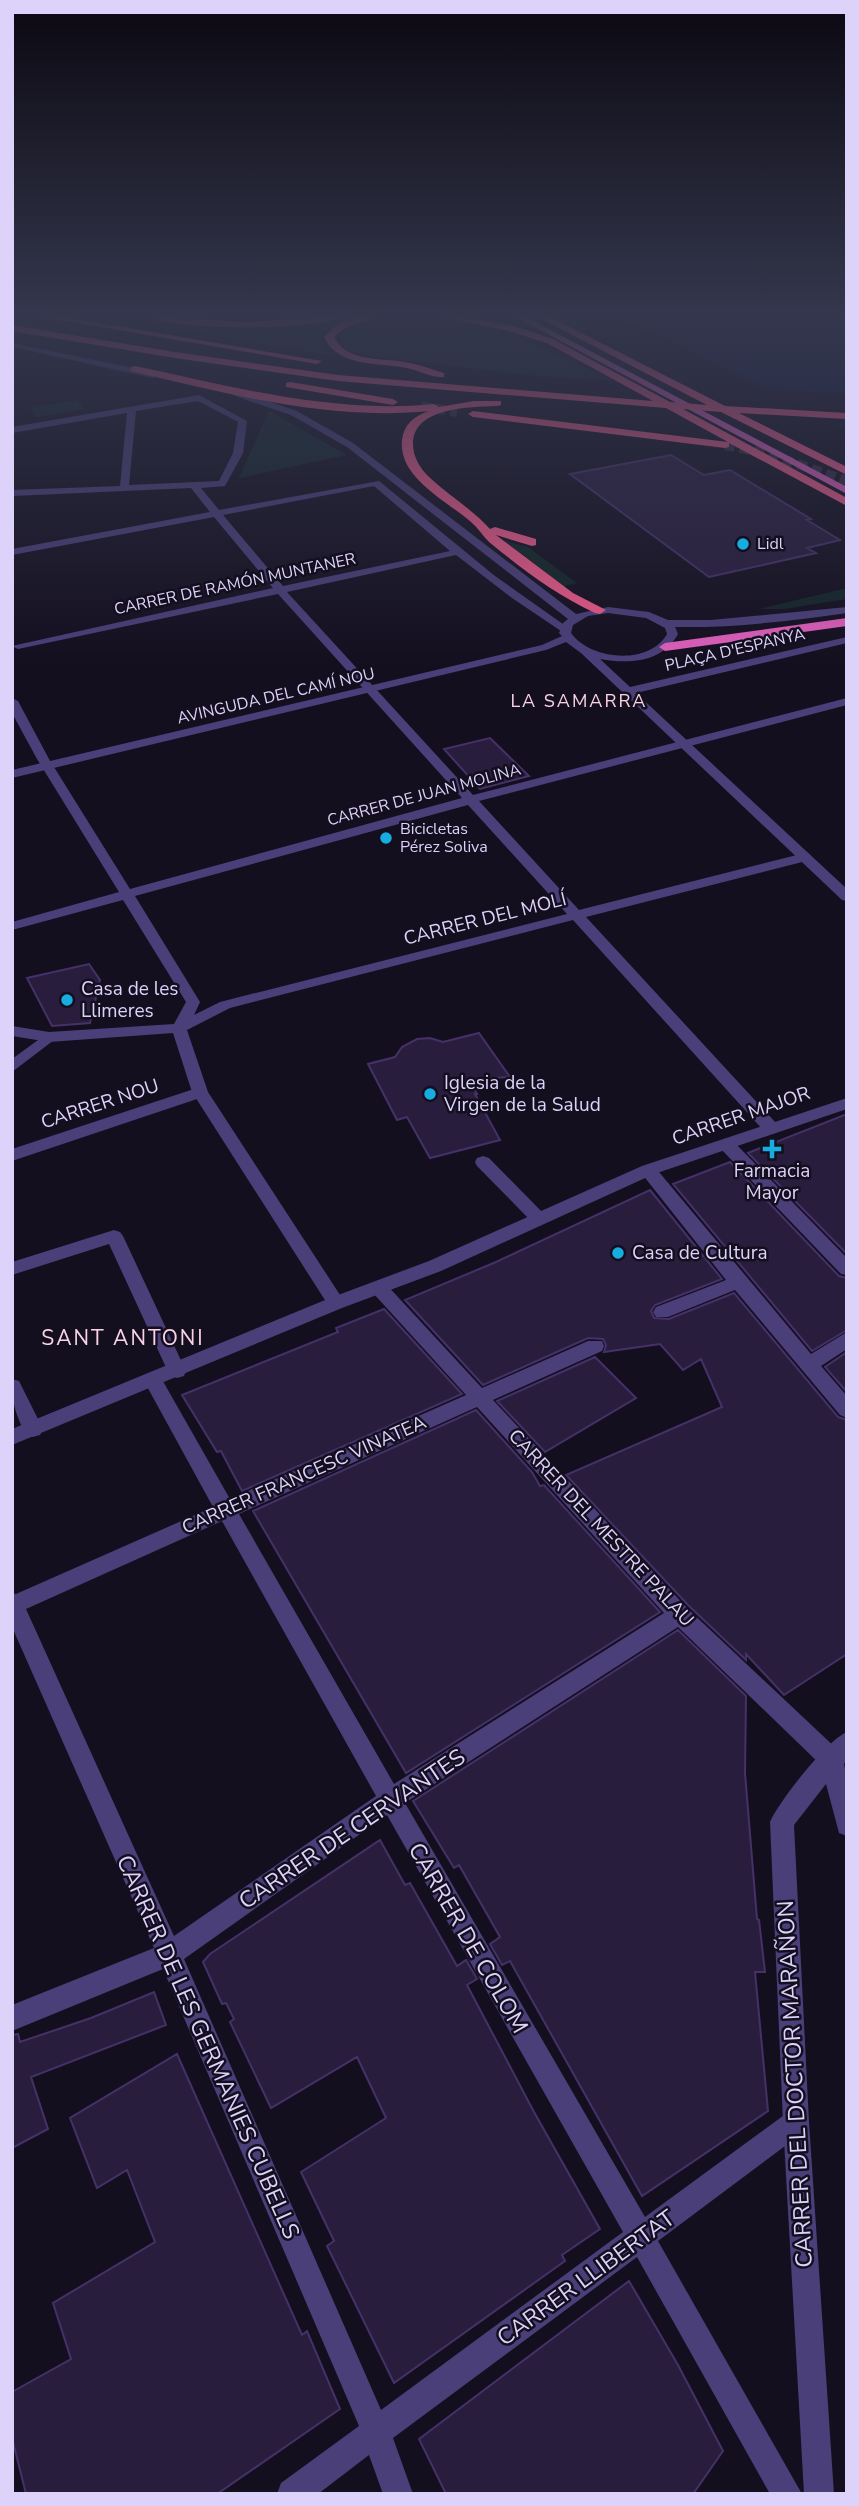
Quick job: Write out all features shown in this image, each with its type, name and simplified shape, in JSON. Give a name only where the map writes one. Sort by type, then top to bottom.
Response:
[{"type":"highway","points":[[409,433],[407,446],[415,470],[477,521],[500,535],[533,542]]},
{"type":"highway","points":[[636,433],[725,445]]},
{"type":"highway","points":[[719,433],[847,503]]},
{"type":"highway","points":[[738,433],[847,491]]},
{"type":"highway","points":[[770,433],[847,472]]},
{"type":"highway","points":[[477,521],[491,537],[568,596],[600,610]]},
{"type":"highway","points":[[665,647],[847,622]]},
{"type":"street","points":[[124,489],[130,433]]},
{"type":"street","points":[[12,493],[222,484],[238,453],[241,433]]},
{"type":"street","points":[[330,433],[419,500],[429,504],[573,618]]},
{"type":"street","name":"PLAÇA D'ESPANYA","points":[[215,512],[376,483],[458,552],[566,633],[583,650],[613,657],[641,656],[665,647],[671,639],[665,623]]},
{"type":"street","points":[[194,486],[370,690],[770,1128]]},
{"type":"street","points":[[12,552],[215,512]]},
{"type":"street","name":"CARRER DE RAMÓN MUNTANER","points":[[14,644],[458,552]]},
{"type":"street","points":[[546,647],[566,633],[573,618],[600,610],[641,612],[665,623],[702,625],[753,622],[847,610]]},
{"type":"street","name":"PLAÇA D'ESPANYA","points":[[633,680],[846,640]]},
{"type":"street","points":[[546,647],[583,650],[633,680],[683,744],[847,897]]},
{"type":"street","name":"AVINGUDA DEL CAMÍ NOU","points":[[12,774],[546,647]]},
{"type":"street","points":[[633,680],[641,656]]},
{"type":"street","points":[[12,701],[48,766],[192,1002],[179,1028],[200,1092],[335,1303]]},
{"type":"street","name":"CARRER DE JUAN MOLINA","points":[[12,926],[470,800],[847,701]]},
{"type":"street","name":"CARRER DEL MOLÍ","points":[[179,1028],[225,1005],[805,857]]},
{"type":"street","points":[[12,1031],[49,1037],[179,1028]]},
{"type":"street","points":[[12,1068],[49,1037]]},
{"type":"street","name":"CARRER NOU","points":[[12,1155],[200,1092]]},
{"type":"street","name":"CARRER MAJOR","points":[[12,1437],[153,1381],[335,1303],[435,1266],[648,1170],[847,1103]]},
{"type":"street","points":[[726,1144],[847,1269]]},
{"type":"street","points":[[483,1162],[538,1218]]},
{"type":"street","points":[[648,1170],[738,1282],[847,1410]]},
{"type":"street","points":[[12,1269],[114,1236],[177,1371]]},
{"type":"street","points":[[662,1312],[738,1282]]},
{"type":"street","name":"CARRER DEL MESTRE PALAU","points":[[379,1288],[679,1615],[839,1751]]},
{"type":"street","points":[[808,1365],[847,1339]]},
{"type":"street","name":"CARRER FRANCESC VINATEA","points":[[13,1604],[595,1346]]},
{"type":"street","name":"CARRER DE COLOM","points":[[153,1381],[389,1800],[641,2238],[734,2407],[787,2494]]},
{"type":"street","points":[[12,1386],[33,1429]]},
{"type":"street","name":"CARRER DE LES GERMANIES CUBELLS","points":[[13,1604],[169,1954],[376,2432],[398,2494]]},
{"type":"street","name":"CARRER DE CERVANTES","points":[[12,2018],[169,1954],[389,1800],[679,1615]]},
{"type":"street","points":[[839,1751],[847,1825]]},
{"type":"street","name":"CARRER DEL DOCTOR MARAÑON","points":[[819,2494],[796,2122],[782,1822],[804,1791],[839,1751]]},
{"type":"street","name":"CARRER LLIBERTAT","points":[[292,2494],[796,2122]]},
{"type":"green space","points":[[259,433],[308,433],[347,455],[239,478]]},
{"type":"green space","points":[[505,541],[528,547],[577,583],[564,586]]},
{"type":"green space","points":[[847,588],[847,599],[784,609],[759,609]]},
{"type":"building","points":[[671,455],[704,475],[730,470],[811,519],[807,520],[840,540],[807,548],[816,553],[709,577],[570,474]]},
{"type":"building","points":[[490,738],[529,776],[480,789],[444,749]]},
{"type":"building","name":"Casa de les Llimeres","points":[[89,964],[100,980],[90,1023],[52,1026],[27,978]]},
{"type":"building","name":"Iglesia de la Virgen de la Salud","points":[[479,1033],[510,1077],[491,1078],[493,1087],[475,1090],[500,1140],[430,1158],[407,1117],[397,1120],[368,1064],[395,1057],[402,1047],[417,1039],[430,1038],[443,1042]]},
{"type":"building","points":[[847,1114],[847,1254],[748,1153]]},
{"type":"building","points":[[730,1162],[839,1276],[847,1278],[847,1330],[812,1351],[673,1184]]},
{"type":"building","points":[[650,1190],[722,1279],[655,1305],[651,1311],[654,1318],[669,1319],[734,1293],[838,1417],[847,1420],[847,1654],[784,1695],[746,1654],[746,1660],[689,1606],[566,1475],[722,1407],[701,1359],[683,1370],[660,1344],[604,1352],[606,1345],[603,1339],[588,1338],[483,1385],[405,1300],[496,1262]]},
{"type":"building","points":[[384,1309],[462,1394],[242,1491],[221,1451],[217,1452],[182,1395],[338,1332],[336,1328]]},
{"type":"building","points":[[847,1352],[847,1392],[825,1367]]},
{"type":"building","points":[[595,1357],[636,1398],[545,1452],[497,1401]]},
{"type":"building","points":[[476,1410],[532,1472],[540,1486],[544,1485],[660,1612],[406,1773],[253,1511]]},
{"type":"building","points":[[678,1630],[746,1696],[745,1773],[757,1919],[765,1972],[755,1972],[768,2111],[642,2196],[510,1961],[502,1965],[490,1944],[500,1937],[459,1865],[454,1868],[413,1801]]},
{"type":"building","points":[[380,1840],[405,1885],[410,1883],[457,1966],[466,1960],[477,1979],[467,1985],[600,2229],[562,2255],[565,2261],[394,2383],[327,2246],[334,2241],[301,2172],[386,2118],[357,2057],[271,2108],[230,2022],[234,2019],[226,2003],[222,2004],[203,1962],[210,1954]]},
{"type":"building","points":[[154,1992],[166,2025],[31,2077],[48,2129],[12,2148],[12,2035],[18,2034],[20,2042],[91,2018]]},
{"type":"building","points":[[177,2054],[302,2335],[307,2331],[340,2409],[217,2494],[26,2494],[12,2438],[12,2392],[71,2359],[53,2303],[155,2242],[127,2170],[97,2188],[70,2118]]},
{"type":"building","points":[[629,2281],[678,2365],[723,2451],[693,2494],[446,2494],[419,2439]]},
{"type":"tunnel","points":[[725,445],[765,453],[847,481]]},
{"type":"place","name":"Lidl","points":[[743,544]]},
{"type":"place","name":"Bicicletas Pérez Soliva","points":[[386,838]]},
{"type":"place","name":"Casa de les Llimeres","points":[[67,1000]]},
{"type":"place","name":"Iglesia de la Virgen de la Salud","points":[[430,1094]]},
{"type":"place","name":"Farmacia Mayor","points":[[772,1149]]},
{"type":"place","name":"Casa de Cultura","points":[[618,1253]]},
{"type":"district","name":"LA SAMARRA","points":[[579,701]]},
{"type":"district","name":"SANT ANTONI","points":[[123,1338]]}]
